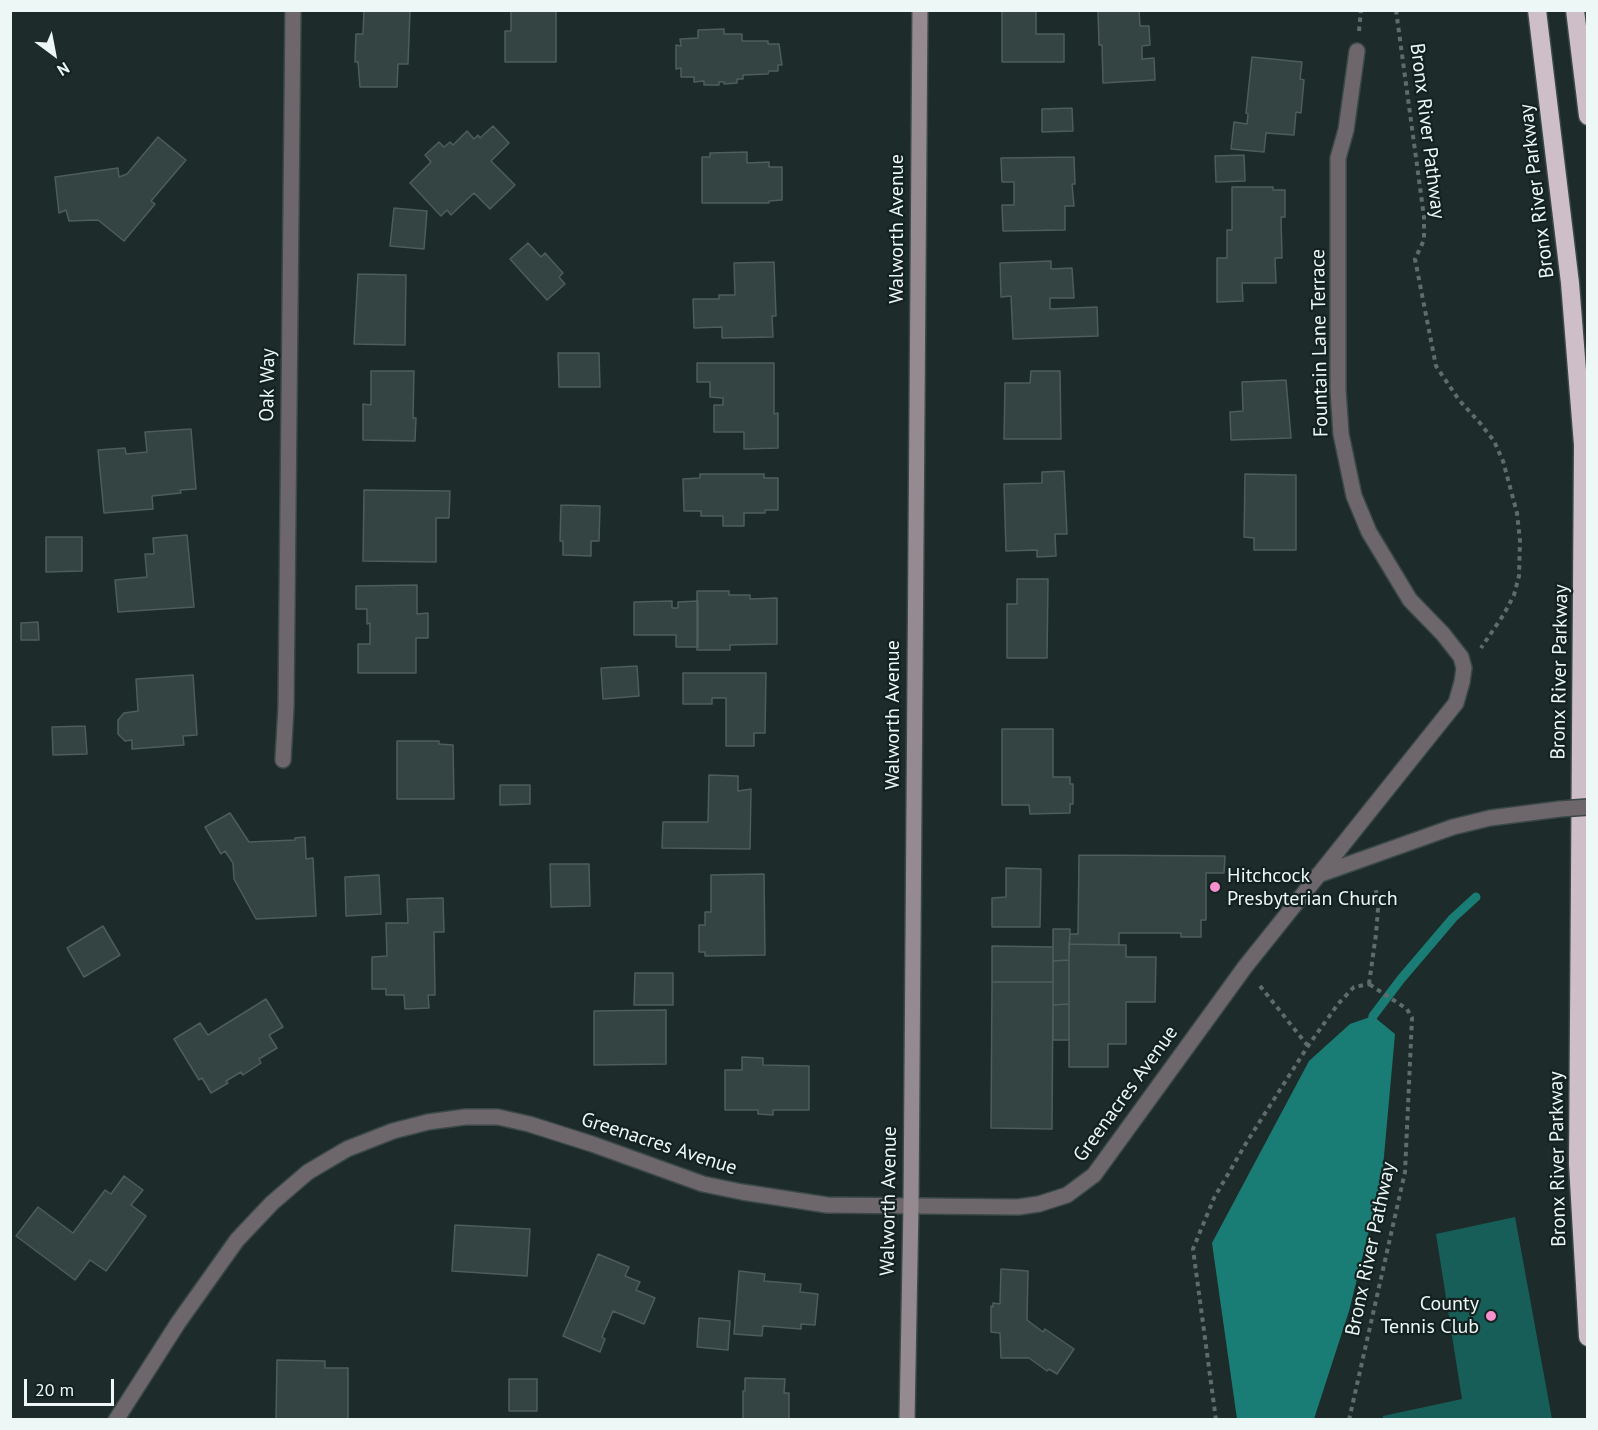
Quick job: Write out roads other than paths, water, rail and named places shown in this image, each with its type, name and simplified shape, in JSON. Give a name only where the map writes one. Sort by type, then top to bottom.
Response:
[{"type":"highway","name":"Bronx River Parkway","points":[[1537,10],[1570,283],[1583,445],[1578,1164],[1587,1337]]},
{"type":"highway","points":[[1575,10],[1587,116]]},
{"type":"street","name":"Oak Way","points":[[283,760],[286,707],[293,10]]},
{"type":"street","name":"Walworth Avenue","points":[[907,1419],[911,1206],[920,10]]},
{"type":"street","name":"Fountain Lane Terrace","points":[[1318,875],[1456,703],[1464,668],[1461,657],[1443,634],[1410,600],[1369,532],[1354,496],[1341,434],[1338,390],[1338,158],[1347,130],[1357,51]]},
{"type":"street","points":[[1318,875],[1453,827],[1490,818],[1587,807]]},
{"type":"street","name":"Greenacres Avenue","points":[[116,1419],[178,1323],[237,1240],[265,1211],[308,1172],[347,1149],[393,1131],[428,1122],[465,1117],[498,1117],[529,1124],[703,1184],[827,1204],[1018,1207],[1067,1196],[1094,1175],[1245,967],[1318,875]]},
{"type":"waterway","points":[[1371,1027],[1373,1016],[1401,979],[1453,918],[1476,897]]},
{"type":"place","name":"Hitchcock Presbyterian Church","points":[[1215,887]]},
{"type":"place","name":"County Tennis Club","points":[[1491,1316]]}]
